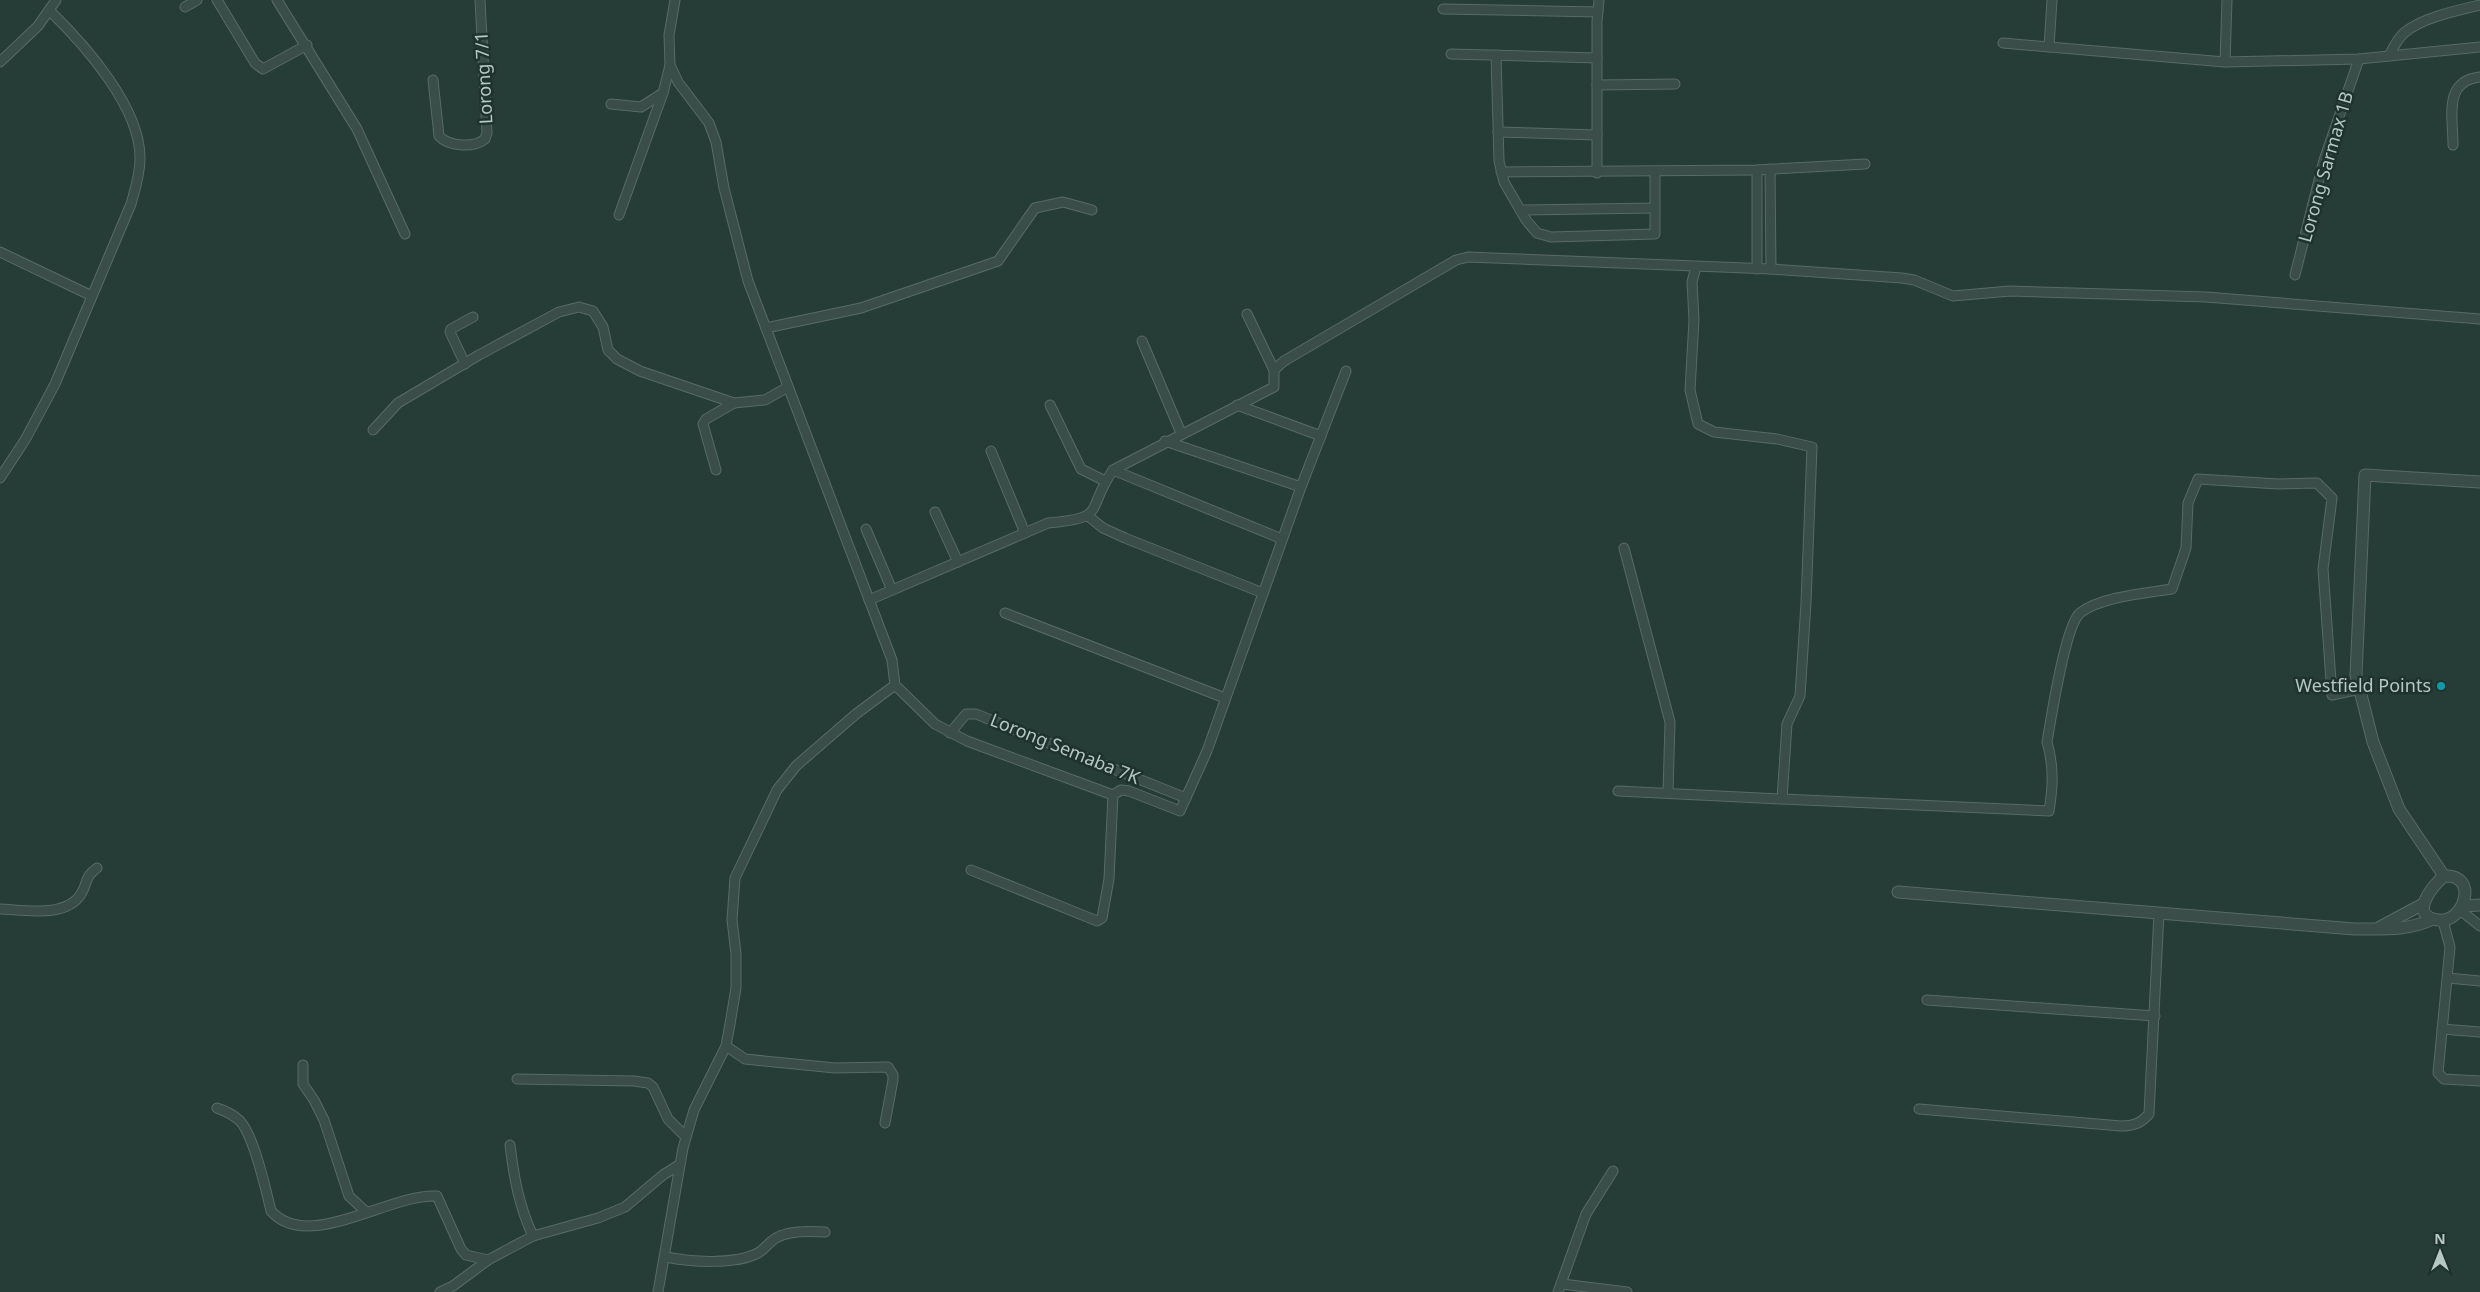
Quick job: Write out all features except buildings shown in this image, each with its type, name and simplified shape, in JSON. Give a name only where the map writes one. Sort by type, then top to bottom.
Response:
[{"type":"street","points":[[0,62],[38,26],[56,0]]},
{"type":"street","points":[[185,7],[197,0]]},
{"type":"street","points":[[217,0],[255,64],[263,69],[307,45]]},
{"type":"street","points":[[277,0],[307,45],[368,149],[405,234]]},
{"type":"street","name":"Lorong 7/1","points":[[433,80],[439,136],[447,143],[473,145],[485,139],[487,132],[480,0]]},
{"type":"street","points":[[620,215],[663,93],[670,65],[669,35],[675,0]]},
{"type":"street","points":[[1596,173],[1596,58],[1599,0]]},
{"type":"street","points":[[2049,46],[2052,0]]},
{"type":"street","points":[[2225,62],[2227,0]]},
{"type":"street","points":[[2389,56],[2404,33],[2416,26],[2453,11],[2480,5]]},
{"type":"street","points":[[1443,9],[1598,12]]},
{"type":"street","points":[[0,478],[25,440],[55,384],[131,204],[138,178],[140,158],[138,138],[129,116],[105,74],[70,30],[50,11]]},
{"type":"street","points":[[2003,43],[2225,62],[2359,59],[2480,47]]},
{"type":"street","points":[[1451,54],[1596,58]]},
{"type":"street","points":[[1496,55],[1498,161],[1504,182],[1520,210],[1537,233],[1551,237],[1652,235],[1656,232],[1655,171]]},
{"type":"street","name":"Lorong Sarmax 1B","points":[[2295,275],[2324,160],[2359,59]]},
{"type":"street","points":[[670,65],[678,82],[709,123],[716,142],[724,188],[747,277],[892,660],[895,686],[935,724],[950,733],[966,741],[1113,795]]},
{"type":"street","points":[[2453,145],[2454,93],[2458,85],[2467,78],[2480,77]]},
{"type":"street","points":[[1596,85],[1675,84]]},
{"type":"street","points":[[611,104],[641,106],[663,93]]},
{"type":"street","points":[[1498,132],[1596,135]]},
{"type":"street","points":[[1501,172],[1596,173],[1757,170],[1865,164]]},
{"type":"street","points":[[1770,169],[1771,269]]},
{"type":"street","points":[[1757,170],[1757,269]]},
{"type":"street","points":[[766,328],[862,308],[998,261],[1035,208],[1063,202],[1092,210]]},
{"type":"street","points":[[1520,210],[1655,208]]},
{"type":"street","points":[[0,252],[92,296]]},
{"type":"street","points":[[1274,370],[1284,361],[1462,258],[1771,269],[1902,278],[1914,280],[1953,296],[2010,291],[2206,297],[2480,319]]},
{"type":"street","points":[[1696,267],[1692,282],[1694,320],[1690,390],[1698,424],[1714,432],[1812,446],[1806,603],[1800,696],[1787,724],[1782,799]]},
{"type":"street","points":[[373,430],[398,403],[559,312],[579,307],[593,312],[603,327],[608,350],[617,359],[640,371],[734,403],[766,400],[788,387]]},
{"type":"street","points":[[869,600],[1048,523],[1074,521],[1088,516],[1096,506],[1106,481],[1113,470],[1274,386],[1274,370],[1247,314]]},
{"type":"street","points":[[466,364],[450,332],[473,317]]},
{"type":"street","points":[[1142,342],[1181,433]]},
{"type":"street","points":[[1113,795],[1121,790],[1129,791],[1180,811],[1207,751],[1301,487],[1346,371]]},
{"type":"street","points":[[716,470],[703,424],[706,419],[734,403]]},
{"type":"street","points":[[1050,405],[1080,469],[1106,481]]},
{"type":"street","points":[[1237,405],[1321,436]]},
{"type":"street","points":[[1165,442],[1301,487]]},
{"type":"street","points":[[991,451],[1025,533]]},
{"type":"street","points":[[1113,470],[1282,539]]},
{"type":"street","points":[[2444,876],[2399,810],[2373,742],[2356,675],[2365,475],[2480,482]]},
{"type":"street","points":[[1618,790],[2049,812],[2053,788],[2052,758],[2048,742],[2068,636],[2079,614],[2103,602],[2172,589],[2186,548],[2188,503],[2198,479],[2278,484],[2317,483],[2332,498],[2323,569],[2332,695],[2360,689]]},
{"type":"street","points":[[936,512],[958,562]]},
{"type":"street","points":[[1088,516],[1103,528],[1125,538],[1263,593]]},
{"type":"street","points":[[866,529],[892,590]]},
{"type":"street","points":[[1624,548],[1670,722],[1668,793]]},
{"type":"street","points":[[1005,613],[1225,698]]},
{"type":"street","points":[[658,1292],[666,1256],[679,1165],[686,1136],[694,1110],[726,1046],[736,988],[736,954],[732,920],[735,878],[778,790],[796,766],[856,714],[895,686]]},
{"type":"street","name":"Lorong Semaba 7K","points":[[950,733],[966,714],[976,714],[1186,798]]},
{"type":"street","points":[[971,870],[1097,921],[1102,918],[1109,879],[1113,795]]},
{"type":"street","points":[[0,909],[36,910],[68,907],[81,893],[87,876],[97,868]]},
{"type":"street","points":[[2462,908],[2469,900],[2471,886],[2454,876],[2444,876],[2427,893],[2423,904],[2427,915],[2438,920],[2450,947],[2439,1076],[2444,1079],[2480,1081]]},
{"type":"street","points":[[1898,892],[2355,929],[2399,929],[2420,925],[2438,920],[2462,908],[2480,905]]},
{"type":"street","points":[[2378,928],[2423,904]]},
{"type":"street","points":[[2462,908],[2480,926]]},
{"type":"street","points":[[1919,1109],[2122,1126],[2139,1123],[2149,1114],[2159,912]]},
{"type":"street","points":[[2448,978],[2480,981]]},
{"type":"street","points":[[1927,1000],[2155,1016]]},
{"type":"street","points":[[2442,1030],[2480,1032]]},
{"type":"street","points":[[726,1046],[745,1060],[835,1068],[888,1067],[892,1070],[893,1080],[885,1123]]},
{"type":"street","points":[[303,1065],[303,1084],[324,1120],[349,1196],[366,1212]]},
{"type":"street","points":[[517,1079],[648,1083],[653,1087],[668,1119],[686,1136]]},
{"type":"street","points":[[217,1108],[231,1114],[242,1123],[249,1135],[271,1211],[278,1220],[292,1226],[335,1222],[417,1197],[438,1196],[461,1250],[466,1255],[488,1260]]},
{"type":"street","points":[[510,1145],[515,1186],[522,1211],[533,1236]]},
{"type":"street","points":[[440,1292],[453,1286],[488,1260],[533,1236],[598,1218],[625,1207],[663,1175],[679,1165]]},
{"type":"street","points":[[1613,1171],[1586,1214],[1560,1288],[1627,1292]]},
{"type":"street","points":[[666,1256],[683,1260],[718,1260],[743,1257],[758,1253],[777,1237],[805,1231],[825,1232]]},
{"type":"place","name":"Westfield Points","points":[[2441,686]]}]
